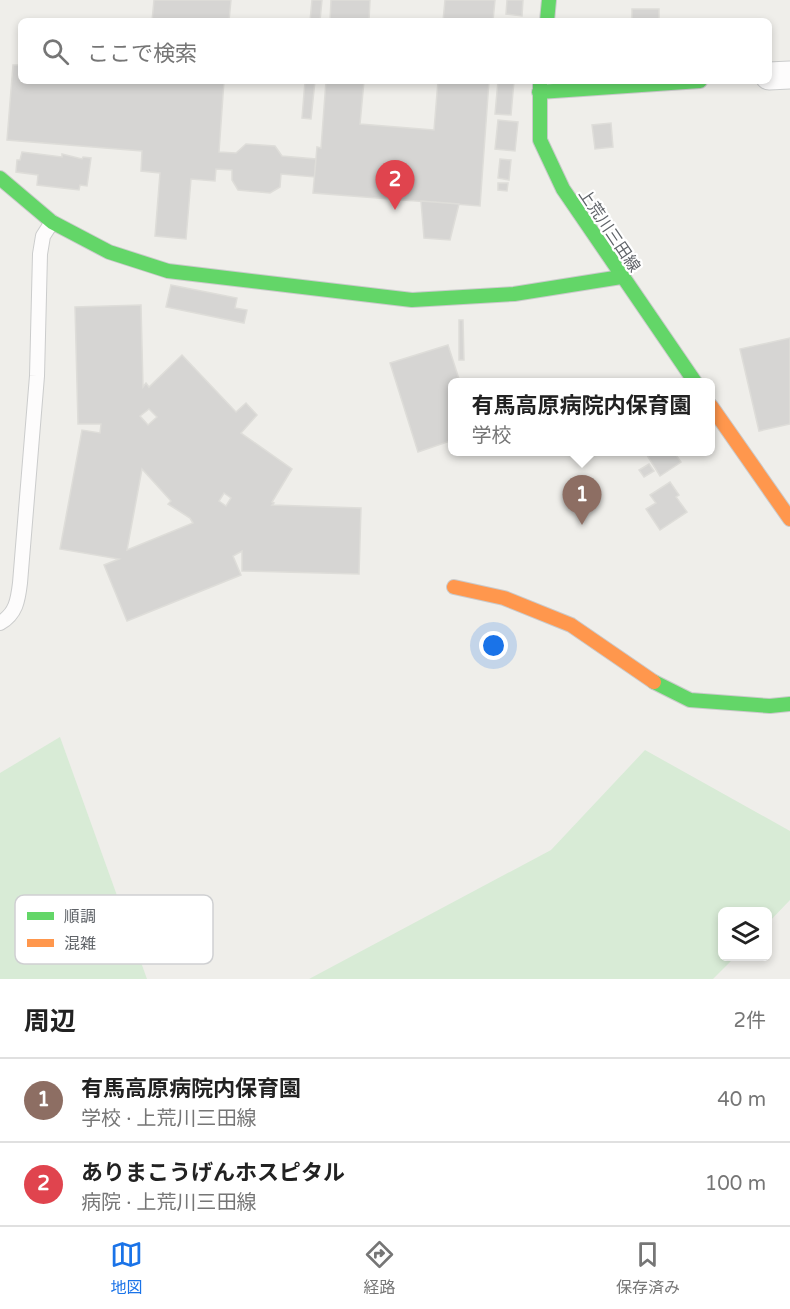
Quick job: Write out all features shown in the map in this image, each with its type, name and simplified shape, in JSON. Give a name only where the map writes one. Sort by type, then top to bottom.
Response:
[{"type":"street","points":[[547,18],[549,0]]},
{"type":"street","points":[[772,76],[790,75]]},
{"type":"street","points":[[539,86],[603,84]]},
{"type":"street","name":"上荒川三田線","points":[[539,86],[540,140],[563,189],[692,378]]},
{"type":"street","points":[[0,178],[52,222],[109,252],[168,272],[412,300],[514,294],[621,277]]},
{"type":"street","points":[[715,412],[790,519]]},
{"type":"street","points":[[454,587],[504,598],[571,625],[651,681],[690,700],[770,706],[790,704]]},
{"type":"lane","points":[[0,624],[9,618],[18,602],[37,376],[40,254],[43,236],[52,222]]},
{"type":"green space","points":[[60,737],[117,895],[15,895],[15,964],[142,964],[147,979],[0,979],[0,773]]},
{"type":"green space","points":[[645,750],[790,831],[790,900],[772,919],[772,907],[718,907],[718,961],[731,961],[713,979],[309,979],[551,850]]},
{"type":"building","points":[[154,0],[231,0],[229,18],[152,18]]},
{"type":"building","points":[[312,0],[322,0],[320,18],[310,18]]},
{"type":"building","points":[[331,0],[370,0],[369,18],[330,18]]},
{"type":"building","points":[[445,0],[495,0],[493,18],[443,18]]},
{"type":"building","points":[[507,0],[523,0],[522,16],[506,14]]},
{"type":"building","points":[[632,9],[659,9],[659,18],[632,18]]},
{"type":"building","points":[[13,65],[18,65],[18,84],[224,84],[219,152],[236,153],[246,144],[275,146],[282,156],[316,159],[315,177],[281,174],[280,187],[270,193],[238,190],[232,180],[232,170],[216,169],[215,181],[191,179],[186,239],[155,236],[160,173],[141,171],[142,151],[7,140]]},
{"type":"building","points":[[305,84],[315,84],[311,119],[302,118]]},
{"type":"building","points":[[326,84],[364,84],[360,124],[434,130],[438,84],[489,84],[480,206],[313,193],[317,147],[321,148]]},
{"type":"building","points":[[498,84],[514,84],[511,115],[495,114]]},
{"type":"building","points":[[498,120],[518,122],[515,151],[495,149]]},
{"type":"building","points":[[611,123],[613,147],[595,149],[592,125]]},
{"type":"building","points":[[22,152],[91,158],[87,186],[80,185],[79,190],[37,185],[38,175],[16,172],[17,160],[20,160]]},
{"type":"building","points":[[500,159],[511,160],[509,180],[498,178]]},
{"type":"building","points":[[498,183],[508,183],[507,191],[498,190]]},
{"type":"building","points":[[421,201],[459,204],[450,240],[424,238]]},
{"type":"building","points":[[171,285],[237,298],[235,308],[247,310],[244,323],[166,307]]},
{"type":"building","points":[[141,305],[143,387],[146,383],[149,387],[182,355],[236,412],[246,403],[257,415],[241,433],[292,469],[272,505],[361,508],[359,574],[242,571],[242,551],[233,556],[241,575],[127,621],[104,565],[119,559],[60,549],[82,430],[100,433],[101,424],[78,424],[75,307]],"holes":[[[149,409],[157,417],[148,425],[140,416]],[[142,469],[171,501],[168,504],[190,518],[193,523],[127,550]],[[224,493],[231,498],[226,506],[219,501]]]},
{"type":"building","points":[[459,320],[463,320],[464,360],[459,360]]},
{"type":"building","points":[[790,338],[790,424],[759,431],[740,349]]},
{"type":"building","points":[[448,345],[459,378],[448,378],[448,442],[418,452],[390,363]]},
{"type":"building","points":[[648,456],[677,456],[681,462],[660,476]]},
{"type":"building","points":[[649,464],[654,471],[644,477],[639,470]]},
{"type":"building","points":[[670,482],[679,495],[676,497],[687,512],[660,530],[646,509],[656,503],[650,495]]},
{"type":"traffic: fast","points":[[547,18],[549,0]]},
{"type":"traffic: fast","points":[[540,84],[540,140],[563,189],[692,378]]},
{"type":"traffic: fast","points":[[539,92],[656,84]]},
{"type":"traffic: fast","points":[[0,178],[52,222],[109,252],[168,271],[412,300],[514,294],[621,277]]},
{"type":"traffic: fast","points":[[654,682],[690,700],[770,706],[790,704]]},
{"type":"traffic: slow","points":[[715,412],[790,519]]},
{"type":"traffic: slow","points":[[454,587],[504,598],[571,625],[654,682]]},
{"type":"place","name":"ありまこうげんホスピタル","points":[[395,210]]},
{"type":"place","name":"有馬高原病院内保育園","points":[[582,525]]}]
